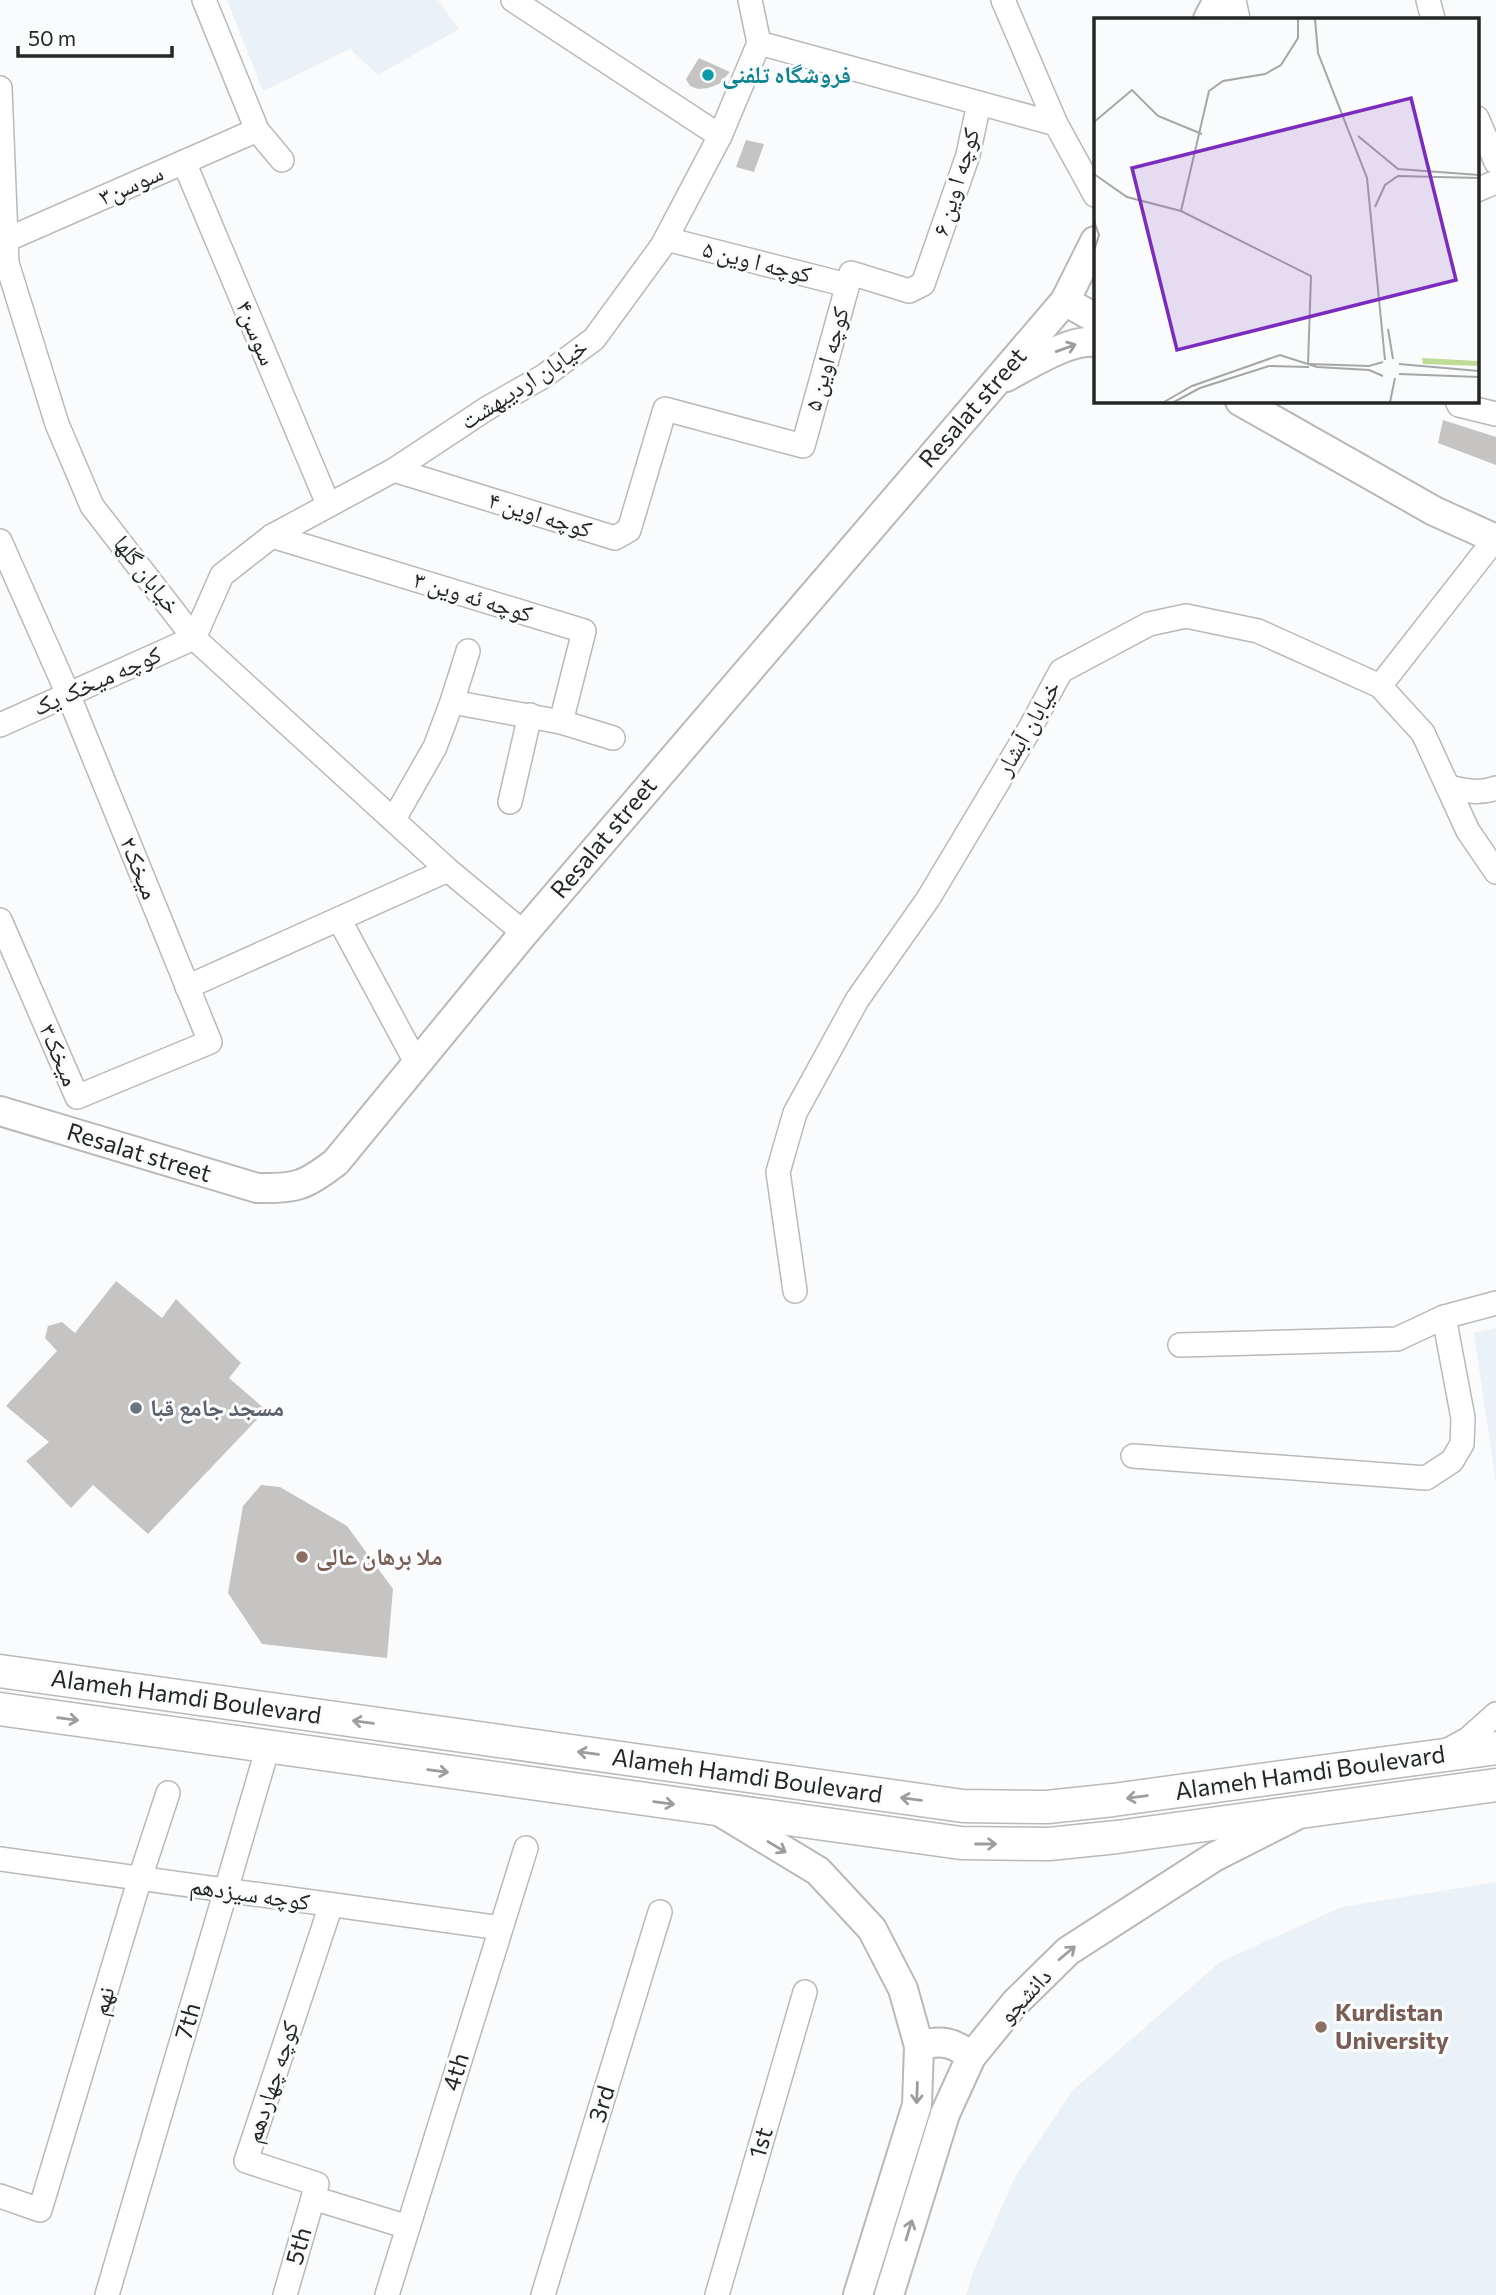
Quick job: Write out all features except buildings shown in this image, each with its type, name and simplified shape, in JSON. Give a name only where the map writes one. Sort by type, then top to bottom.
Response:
[{"type":"main road","name":"Alameh Hamdi Boulevard","points":[[0,1671],[963,1806],[1047,1807],[1496,1748]]},
{"type":"main road","name":"Alameh Hamdi Boulevard","points":[[0,1709],[961,1843],[1037,1844],[1117,1837],[1496,1785]]},
{"type":"street","points":[[204,0],[257,130],[282,160]]},
{"type":"street","points":[[513,0],[720,136]]},
{"type":"street","points":[[750,0],[759,43]]},
{"type":"street","points":[[1003,0],[1056,124],[1094,193]]},
{"type":"street","points":[[1209,18],[1218,0]]},
{"type":"street","points":[[1234,0],[1238,18]]},
{"type":"street","points":[[1428,0],[1433,18]]},
{"type":"street","name":"خیابان اردیبهشت","points":[[194,638],[222,575],[272,536],[394,470],[467,421],[544,376],[594,339],[666,239],[720,136],[759,43]]},
{"type":"street","name":"کوچه ا وین ۶","points":[[759,43],[979,103],[968,155],[923,284],[909,291],[849,279]]},
{"type":"street","name":"خیابان گلها","points":[[0,88],[6,240],[3,264],[57,424],[92,506],[194,638],[448,870],[524,933]]},
{"type":"street","points":[[979,103],[1056,124]]},
{"type":"street","points":[[1478,120],[1496,162]]},
{"type":"street","name":"سوسن۳","points":[[6,240],[257,130]]},
{"type":"street","name":"سوسن۴","points":[[184,162],[328,504]]},
{"type":"street","points":[[1478,190],[1496,182]]},
{"type":"street","name":"کوچه ا وین ۵","points":[[666,239],[849,279]]},
{"type":"street","name":"Resalat street","points":[[0,1111],[257,1188],[286,1189],[313,1180],[336,1162],[524,933],[1065,301],[1094,243]]},
{"type":"street","name":"کوچه اوین ۵","points":[[803,446],[849,279]]},
{"type":"street","points":[[1065,301],[1094,317]]},
{"type":"street","points":[[994,383],[1057,351],[1086,341],[1094,342]]},
{"type":"street","points":[[1242,402],[1434,511],[1495,539],[1380,686]]},
{"type":"street","points":[[1458,402],[1459,405],[1496,414]]},
{"type":"street","name":"کوچه اوین ۴","points":[[394,470],[615,538],[629,530],[665,409],[803,446]]},
{"type":"street","name":"کوچه ئه وین ۳","points":[[272,536],[584,631],[561,722]]},
{"type":"street","name":"میخک۲","points":[[0,541],[68,694],[210,1042]]},
{"type":"street","name":"خیابان آبشار","points":[[795,1291],[778,1172],[795,1113],[857,1000],[928,899],[1028,732],[1061,671],[1149,624],[1186,617],[1258,631],[1380,686],[1423,733],[1468,831],[1496,872]]},
{"type":"street","name":"کوچه میخک یک","points":[[0,725],[194,638]]},
{"type":"street","points":[[394,819],[435,747],[468,651]]},
{"type":"street","points":[[452,702],[530,715],[613,738]]},
{"type":"street","points":[[510,802],[530,715]]},
{"type":"street","points":[[1448,787],[1470,792],[1487,792],[1496,788]]},
{"type":"street","points":[[187,987],[448,870]]},
{"type":"street","points":[[339,919],[417,1064]]},
{"type":"street","name":"میخک۳","points":[[0,920],[77,1097],[210,1042]]},
{"type":"street","points":[[1180,1345],[1397,1339],[1444,1317],[1496,1303]]},
{"type":"street","points":[[1133,1456],[1426,1478],[1452,1461],[1462,1444],[1463,1418],[1444,1317]]},
{"type":"street","points":[[1436,1756],[1468,1739],[1496,1714]]},
{"type":"street","name":"7th","points":[[107,2295],[268,1746]]},
{"type":"street","points":[[0,2196],[40,2210],[168,1793]]},
{"type":"street","points":[[719,1811],[818,1871],[872,1929],[903,1989],[919,2046],[917,2105],[859,2295]]},
{"type":"street","name":"دانشجو","points":[[889,2295],[945,2114],[971,2057],[1015,2003],[1068,1951],[1214,1857],[1302,1812]]},
{"type":"street","name":"4th","points":[[387,2295],[526,1849]]},
{"type":"street","name":"کوچه سیزدهم","points":[[0,1859],[501,1928]]},
{"type":"street","name":"کوچه چهاردهم","points":[[313,2198],[317,2184],[246,2161],[331,1905]]},
{"type":"street","name":"3rd","points":[[544,2295],[660,1912]]},
{"type":"street","name":"1st","points":[[717,2295],[805,1992]]},
{"type":"street","points":[[919,2046],[933,2041],[947,2042],[960,2047],[971,2057]]},
{"type":"street","points":[[313,2198],[408,2227]]},
{"type":"street","name":"5th","points":[[285,2295],[313,2198]]},
{"type":"shaded area","points":[[227,0],[438,0],[459,29],[378,75],[350,49],[263,91]]},
{"type":"shaded area","points":[[1496,1328],[1496,1484],[1474,1333]]},
{"type":"shaded area","name":"Kurdistan University","points":[[1496,1882],[1496,2295],[966,2295],[973,2272],[1016,2175],[1072,2091],[1220,1962],[1342,1907]]},
{"type":"place","name":"فروشگاه تلفنی","points":[[708,75]]},
{"type":"place","name":"مسجد جامع قبا","points":[[136,1408]]},
{"type":"place","name":"ملا برهان عالی","points":[[302,1557]]},
{"type":"place","name":"Kurdistan University","points":[[1321,2027]]}]
